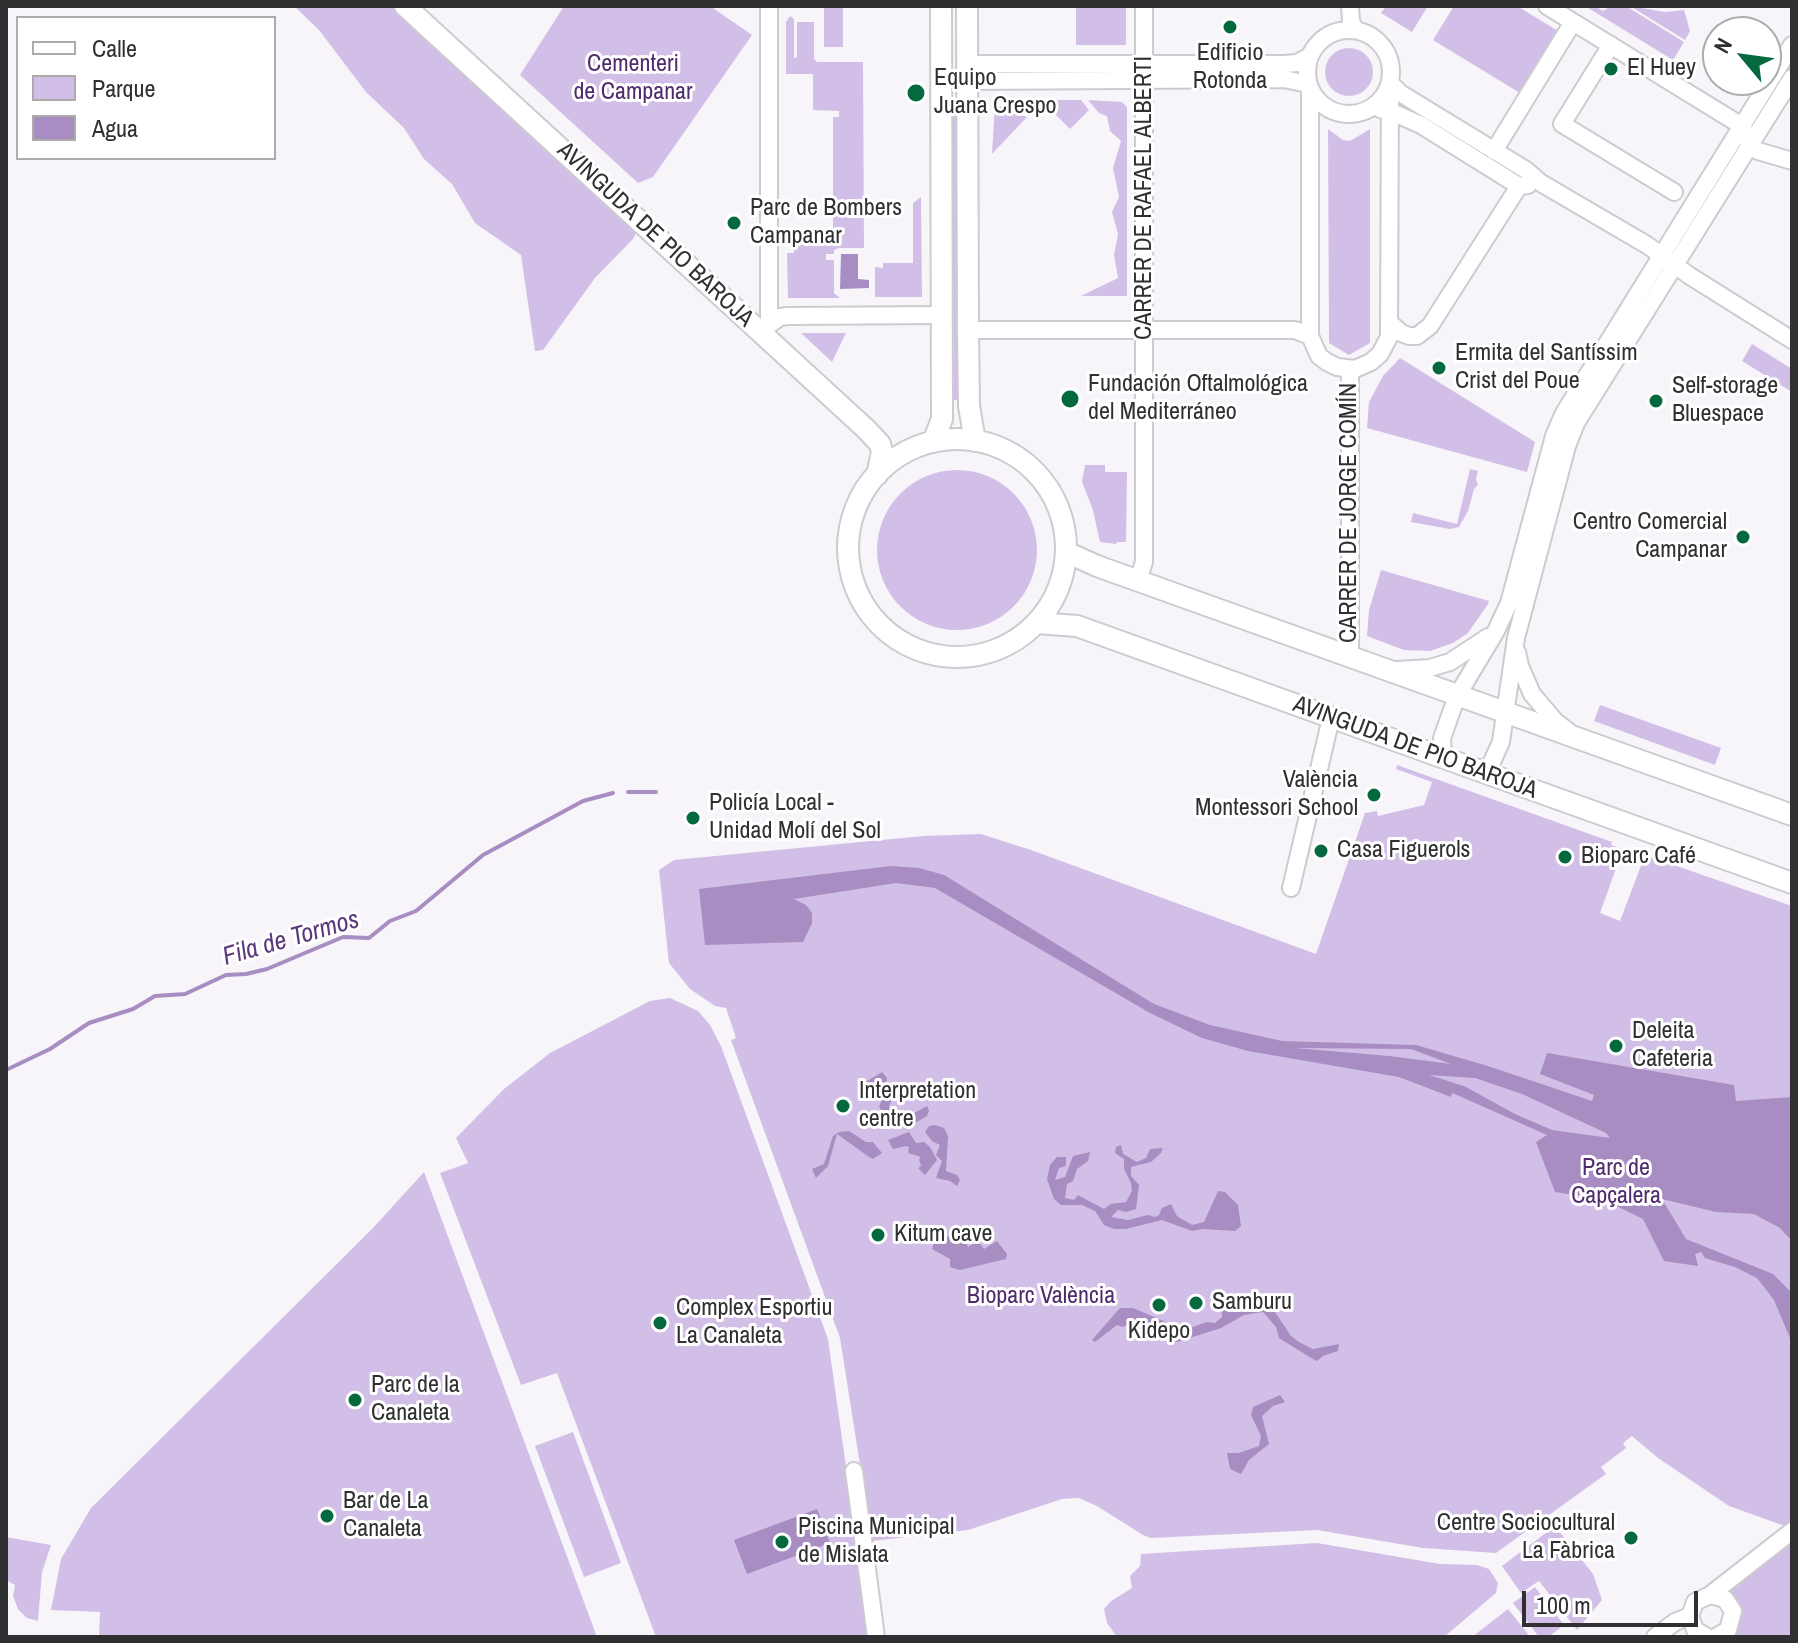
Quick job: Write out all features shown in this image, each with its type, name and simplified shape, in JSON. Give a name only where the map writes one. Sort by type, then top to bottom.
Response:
[{"type":"main road","name":"AVINGUDA DE PIO BAROJA","points":[[405,6],[866,429],[880,444],[882,452],[877,475]]},
{"type":"main road","name":"AVINGUDA DE PIO BAROJA","points":[[420,6],[888,435],[910,446],[926,444]]},
{"type":"main road","points":[[926,444],[942,419],[941,6]]},
{"type":"main road","points":[[967,6],[969,406],[975,441]]},
{"type":"main road","points":[[975,441],[1005,450],[1041,479],[1051,492],[1063,521],[1066,552],[1059,587],[1036,623],[1024,634],[1002,647],[979,655],[938,655],[914,648],[886,631],[857,591],[849,559],[851,525],[856,509],[877,475],[897,458],[926,444],[975,441]]},
{"type":"main road","points":[[1066,552],[1792,815]]},
{"type":"main road","name":"AVINGUDA DE PIO BAROJA","points":[[1036,623],[1077,626],[1792,883]]},
{"type":"street","name":"CARRER DE RAFAEL ALBERTI","points":[[1138,580],[1144,562],[1144,6]]},
{"type":"street","points":[[1350,6],[1351,22],[1356,30]]},
{"type":"street","points":[[1547,6],[1742,126],[1750,146],[1792,161]]},
{"type":"street","points":[[768,9],[769,325]]},
{"type":"street","points":[[1494,151],[1573,22]]},
{"type":"street","points":[[968,330],[1295,330],[1310,336],[1309,86],[1307,66],[1318,43],[1329,34],[1356,30],[1380,44],[1388,57],[1390,83],[1380,100],[1370,108],[1347,114],[1334,112],[1316,99],[1309,86],[1284,79],[1145,72]]},
{"type":"street","points":[[1611,45],[1562,124],[1674,192]]},
{"type":"street","points":[[1480,771],[1495,757],[1504,731],[1516,638],[1576,423],[1655,294],[1669,260],[1742,126],[1792,45]]},
{"type":"street","points":[[967,73],[1145,72],[1297,63],[1310,56]]},
{"type":"street","points":[[1443,758],[1442,738],[1457,696],[1509,603],[1559,423],[1750,146],[1792,78]]},
{"type":"street","points":[[1390,83],[1400,93],[1792,340]]},
{"type":"street","name":"CARRER DE JORGE COMÍN","points":[[1310,336],[1319,356],[1337,367],[1350,369],[1371,362],[1387,344],[1390,323],[1390,83]]},
{"type":"street","points":[[1370,108],[1390,112],[1421,125],[1519,186],[1541,183]]},
{"type":"street","points":[[1390,323],[1409,336],[1417,336],[1430,326],[1519,186]]},
{"type":"street","points":[[1669,260],[1684,285],[1792,352]]},
{"type":"street","points":[[769,325],[780,317],[788,316],[942,315]]},
{"type":"street","name":"CARRER DE JORGE COMÍN","points":[[1350,369],[1350,657]]},
{"type":"street","points":[[1383,669],[1414,670],[1449,663],[1474,649],[1496,631]]},
{"type":"street","points":[[1516,638],[1520,666],[1532,694],[1555,721],[1575,737]]},
{"type":"street","points":[[1291,888],[1331,718]]},
{"type":"street","points":[[854,1471],[876,1637]]},
{"type":"street","points":[[1707,1637],[1695,1630],[1690,1616],[1695,1602],[1710,1595],[1792,1531]]},
{"type":"street","points":[[1710,1595],[1725,1599],[1733,1611],[1728,1630],[1716,1637]]},
{"type":"street","points":[[1655,1637],[1675,1622],[1690,1616]]},
{"type":"green space","points":[[294,6],[398,6],[637,231],[595,278],[543,350],[535,351],[521,255],[475,223],[452,184],[424,159],[404,128],[366,92],[319,30]]},
{"type":"green space","name":"Cementeri de Campanar","points":[[564,6],[710,6],[752,35],[653,177],[638,183],[520,75]]},
{"type":"green space","points":[[824,6],[843,6],[843,47],[824,47]]},
{"type":"green space","points":[[1076,6],[1126,6],[1126,45],[1076,45]]},
{"type":"green space","points":[[1386,6],[1428,6],[1412,32],[1381,13]]},
{"type":"green space","points":[[1454,6],[1517,6],[1558,31],[1520,93],[1433,40]]},
{"type":"green space","points":[[1585,6],[1595,6],[1603,11],[1611,6],[1626,6],[1684,42],[1673,60]]},
{"type":"green space","points":[[1630,6],[1665,12],[1684,10],[1690,31],[1685,40]]},
{"type":"green space","points":[[790,16],[794,19],[794,58],[797,57],[797,22],[814,22],[814,59],[817,62],[863,62],[864,248],[839,248],[834,250],[834,254],[826,254],[826,260],[834,260],[834,293],[840,298],[788,298],[787,253],[794,253],[793,238],[833,238],[833,117],[839,117],[839,111],[813,110],[813,74],[786,74],[786,22]]},
{"type":"green space","points":[[1349,48],[1358,49],[1366,55],[1372,63],[1372,81],[1366,89],[1358,95],[1349,96],[1340,95],[1332,89],[1326,81],[1325,72],[1326,63],[1332,55],[1340,49]]},
{"type":"green space","points":[[1040,100],[1081,100],[1089,110],[1070,129],[1048,107],[1044,110],[1037,103]]},
{"type":"green space","points":[[1088,100],[1122,102],[1127,107],[1127,296],[1081,296],[1118,278],[1114,255],[1118,234],[1112,212],[1119,197],[1113,168],[1121,141],[1110,131],[1107,116],[1099,113]]},
{"type":"green space","points":[[995,104],[1027,117],[992,154]]},
{"type":"green space","points":[[952,109],[959,109],[960,400],[954,400]]},
{"type":"green space","points":[[1328,129],[1343,140],[1350,141],[1370,129],[1370,343],[1349,355],[1329,343]]},
{"type":"green space","points":[[921,197],[922,297],[875,297],[875,267],[883,268],[883,263],[913,263],[913,203]]},
{"type":"green space","points":[[801,333],[846,333],[832,362]]},
{"type":"green space","points":[[1752,344],[1792,369],[1792,392],[1742,361]]},
{"type":"green space","points":[[1400,358],[1535,442],[1527,472],[1367,428],[1369,402],[1383,376]]},
{"type":"green space","points":[[1085,465],[1105,465],[1105,472],[1127,472],[1126,542],[1100,542],[1093,510],[1082,482]]},
{"type":"green space","points":[[1470,469],[1478,471],[1478,485],[1459,527],[1450,529],[1411,522],[1413,513],[1457,524]]},
{"type":"green space","points":[[957,470],[988,476],[1014,493],[1031,519],[1037,550],[1031,581],[1014,607],[988,624],[957,630],[926,624],[900,607],[883,581],[877,550],[883,519],[900,493],[926,476]]},
{"type":"green space","points":[[1381,570],[1489,601],[1468,633],[1453,643],[1430,651],[1404,650],[1367,636],[1369,610]]},
{"type":"green space","points":[[1600,705],[1721,748],[1715,765],[1594,721]]},
{"type":"green space","points":[[1397,765],[1612,842],[1611,845],[1623,849],[1600,913],[1620,921],[1645,855],[1792,906],[1792,1525],[1782,1525],[1729,1506],[1658,1458],[1632,1436],[1623,1443],[1626,1448],[1601,1467],[1606,1474],[1496,1553],[1423,1548],[1317,1530],[1151,1538],[1079,1498],[1062,1499],[968,1530],[872,1541],[840,1338],[731,1040],[736,1038],[726,1008],[715,1006],[690,989],[669,963],[659,870],[674,860],[923,836],[981,834],[1316,954],[1365,813],[1377,811],[1378,816],[1424,805],[1432,782],[1396,769]]},
{"type":"green space","name":"Complex Esportiu La Canaleta","points":[[670,998],[698,1011],[721,1046],[828,1339],[870,1637],[656,1637],[557,1373],[521,1385],[440,1173],[468,1163],[456,1138],[504,1089],[550,1053],[650,1001]]},
{"type":"green space","name":"Parc de la Canaleta","points":[[424,1172],[597,1637],[99,1637],[100,1612],[51,1610],[61,1559],[91,1508],[373,1228]]},
{"type":"green space","points":[[573,1432],[621,1563],[584,1577],[535,1446]]},
{"type":"green space","points":[[1555,1526],[1593,1574],[1602,1600],[1577,1630],[1539,1581],[1521,1593],[1502,1566]]},
{"type":"green space","points":[[1792,1536],[1792,1637],[1730,1637],[1721,1591]]},
{"type":"green space","points":[[6,1537],[51,1545],[42,1572],[38,1621],[27,1618],[18,1609],[13,1596],[15,1585],[6,1580]]},
{"type":"green space","points":[[1317,1543],[1440,1564],[1477,1565],[1489,1569],[1498,1583],[1496,1593],[1444,1637],[1117,1637],[1107,1623],[1104,1609],[1132,1588],[1130,1576],[1140,1566],[1141,1554]]},
{"type":"green space","points":[[1535,1587],[1564,1625],[1548,1637],[1539,1637],[1513,1603]]},
{"type":"green space","points":[[1508,1609],[1528,1634],[1525,1637],[1472,1637]]},
{"type":"water","points":[[841,254],[858,254],[858,279],[869,280],[869,288],[840,289]]},
{"type":"water","points":[[891,866],[919,868],[944,875],[1154,1004],[1210,1025],[1282,1041],[1416,1045],[1592,1101],[1594,1095],[1540,1074],[1547,1053],[1734,1085],[1736,1101],[1792,1097],[1792,1241],[1780,1228],[1754,1214],[1716,1212],[1662,1199],[1686,1239],[1773,1274],[1792,1293],[1792,1343],[1774,1300],[1757,1278],[1705,1258],[1701,1252],[1695,1254],[1698,1266],[1664,1261],[1643,1219],[1602,1199],[1555,1192],[1536,1142],[1547,1135],[1457,1095],[1452,1093],[1451,1097],[1399,1077],[1248,1051],[1202,1038],[1150,1013],[935,888],[896,883],[794,899],[806,905],[812,913],[812,923],[803,942],[705,945],[699,889]],"holes":[[[1295,1048],[1411,1049],[1451,1064],[1389,1056]],[[1429,1075],[1475,1078],[1522,1094],[1606,1133],[1610,1138],[1552,1130],[1464,1086]]]},
{"type":"water","points":[[882,1072],[887,1078],[886,1085],[892,1099],[889,1107],[897,1117],[905,1118],[927,1106],[927,1116],[915,1123],[909,1121],[901,1129],[895,1128],[879,1107],[882,1099],[879,1087],[865,1091],[859,1086]]},
{"type":"water","points":[[929,1126],[944,1128],[948,1136],[946,1171],[957,1175],[960,1180],[957,1186],[936,1178],[942,1161],[936,1155],[940,1145],[925,1132]]},
{"type":"water","points":[[849,1131],[866,1142],[873,1142],[882,1153],[873,1159],[837,1134],[828,1166],[816,1178],[812,1169],[824,1164],[833,1136],[839,1132]]},
{"type":"water","points":[[909,1132],[916,1143],[924,1142],[930,1147],[937,1160],[925,1175],[918,1168],[921,1157],[908,1153],[909,1147],[906,1146],[893,1149],[888,1140]]},
{"type":"water","points":[[1121,1145],[1123,1154],[1137,1162],[1146,1158],[1150,1149],[1163,1148],[1151,1162],[1131,1167],[1131,1176],[1139,1185],[1136,1209],[1126,1212],[1118,1210],[1111,1217],[1128,1220],[1148,1215],[1155,1217],[1162,1208],[1171,1204],[1177,1216],[1192,1225],[1204,1222],[1218,1191],[1225,1192],[1238,1205],[1241,1226],[1235,1231],[1192,1231],[1162,1220],[1114,1229],[1104,1225],[1095,1211],[1082,1205],[1061,1205],[1054,1199],[1047,1179],[1050,1165],[1057,1157],[1066,1157],[1066,1166],[1059,1168],[1055,1180],[1065,1177],[1073,1156],[1090,1152],[1088,1161],[1077,1169],[1073,1181],[1067,1184],[1065,1198],[1074,1200],[1078,1195],[1104,1209],[1111,1204],[1126,1202],[1132,1191],[1124,1169],[1124,1159],[1115,1153],[1116,1147]]},
{"type":"water","points":[[951,1234],[964,1239],[968,1247],[978,1241],[984,1249],[997,1241],[1007,1254],[1006,1259],[960,1270],[950,1267],[950,1259],[932,1249],[935,1240],[943,1240]]},
{"type":"water","points":[[1242,1296],[1271,1306],[1291,1336],[1299,1342],[1313,1349],[1339,1344],[1338,1351],[1317,1361],[1311,1358],[1279,1338],[1276,1327],[1263,1312],[1244,1315],[1221,1328],[1177,1342],[1154,1336],[1159,1332],[1135,1322],[1123,1327],[1117,1325],[1095,1342],[1092,1340],[1120,1308],[1133,1308],[1166,1322],[1173,1335],[1181,1335],[1187,1329],[1207,1322],[1215,1323],[1222,1317],[1222,1309],[1216,1304],[1226,1298]]},
{"type":"water","points":[[1280,1395],[1285,1402],[1273,1406],[1262,1416],[1269,1444],[1249,1460],[1241,1474],[1230,1469],[1227,1453],[1239,1453],[1259,1446],[1261,1436],[1251,1415],[1253,1407]]},
{"type":"water","name":"Piscina Municipal de Mislata","points":[[817,1509],[830,1543],[747,1574],[734,1540]]},
{"type":"waterway","name":"Fila de Tormos","points":[[628,792],[656,792]]},
{"type":"waterway","name":"Fila de Tormos","points":[[6,1070],[50,1049],[89,1023],[133,1009],[155,996],[185,994],[226,975],[267,969],[343,937],[369,938],[390,921],[416,911],[483,855],[583,801],[613,793]]},
{"type":"place","name":"Edificio Rotonda","points":[[1230,27]]},
{"type":"place","name":"El Huey","points":[[1611,69]]},
{"type":"place","name":"Equipo Juana Crespo","points":[[916,93]]},
{"type":"place","name":"Parc de Bombers Campanar","points":[[734,223]]},
{"type":"place","name":"Ermita del Santíssim Crist del Poue","points":[[1439,368]]},
{"type":"place","name":"Fundación Oftalmológica del Mediterráneo","points":[[1070,399]]},
{"type":"place","name":"Self-storage Bluespace","points":[[1656,401]]},
{"type":"place","name":"Centro Comercial Campanar","points":[[1743,537]]},
{"type":"place","name":"València Montessori School","points":[[1374,795]]},
{"type":"place","name":"Policía Local - Unidad Molí del Sol","points":[[693,818]]},
{"type":"place","name":"Casa Figuerols","points":[[1321,851]]},
{"type":"place","name":"Bioparc Café","points":[[1565,857]]},
{"type":"place","name":"Deleita Cafeteria","points":[[1616,1046]]},
{"type":"place","name":"Interpretation centre","points":[[843,1106]]},
{"type":"place","name":"Kitum cave","points":[[878,1235]]},
{"type":"place","name":"Samburu","points":[[1196,1303]]},
{"type":"place","name":"Kidepo","points":[[1159,1305]]},
{"type":"place","name":"Complex Esportiu La Canaleta","points":[[660,1323]]},
{"type":"place","name":"Parc de la Canaleta","points":[[355,1400]]},
{"type":"place","name":"Bar de La Canaleta","points":[[327,1516]]},
{"type":"place","name":"Centre Sociocultural La Fàbrica","points":[[1631,1538]]},
{"type":"place","name":"Piscina Municipal de Mislata","points":[[782,1542]]},
{"type":"park label","name":"Parc de Capçalera","points":[[1616,1183]]},
{"type":"park label","name":"Bioparc València","points":[[1041,1297]]}]
